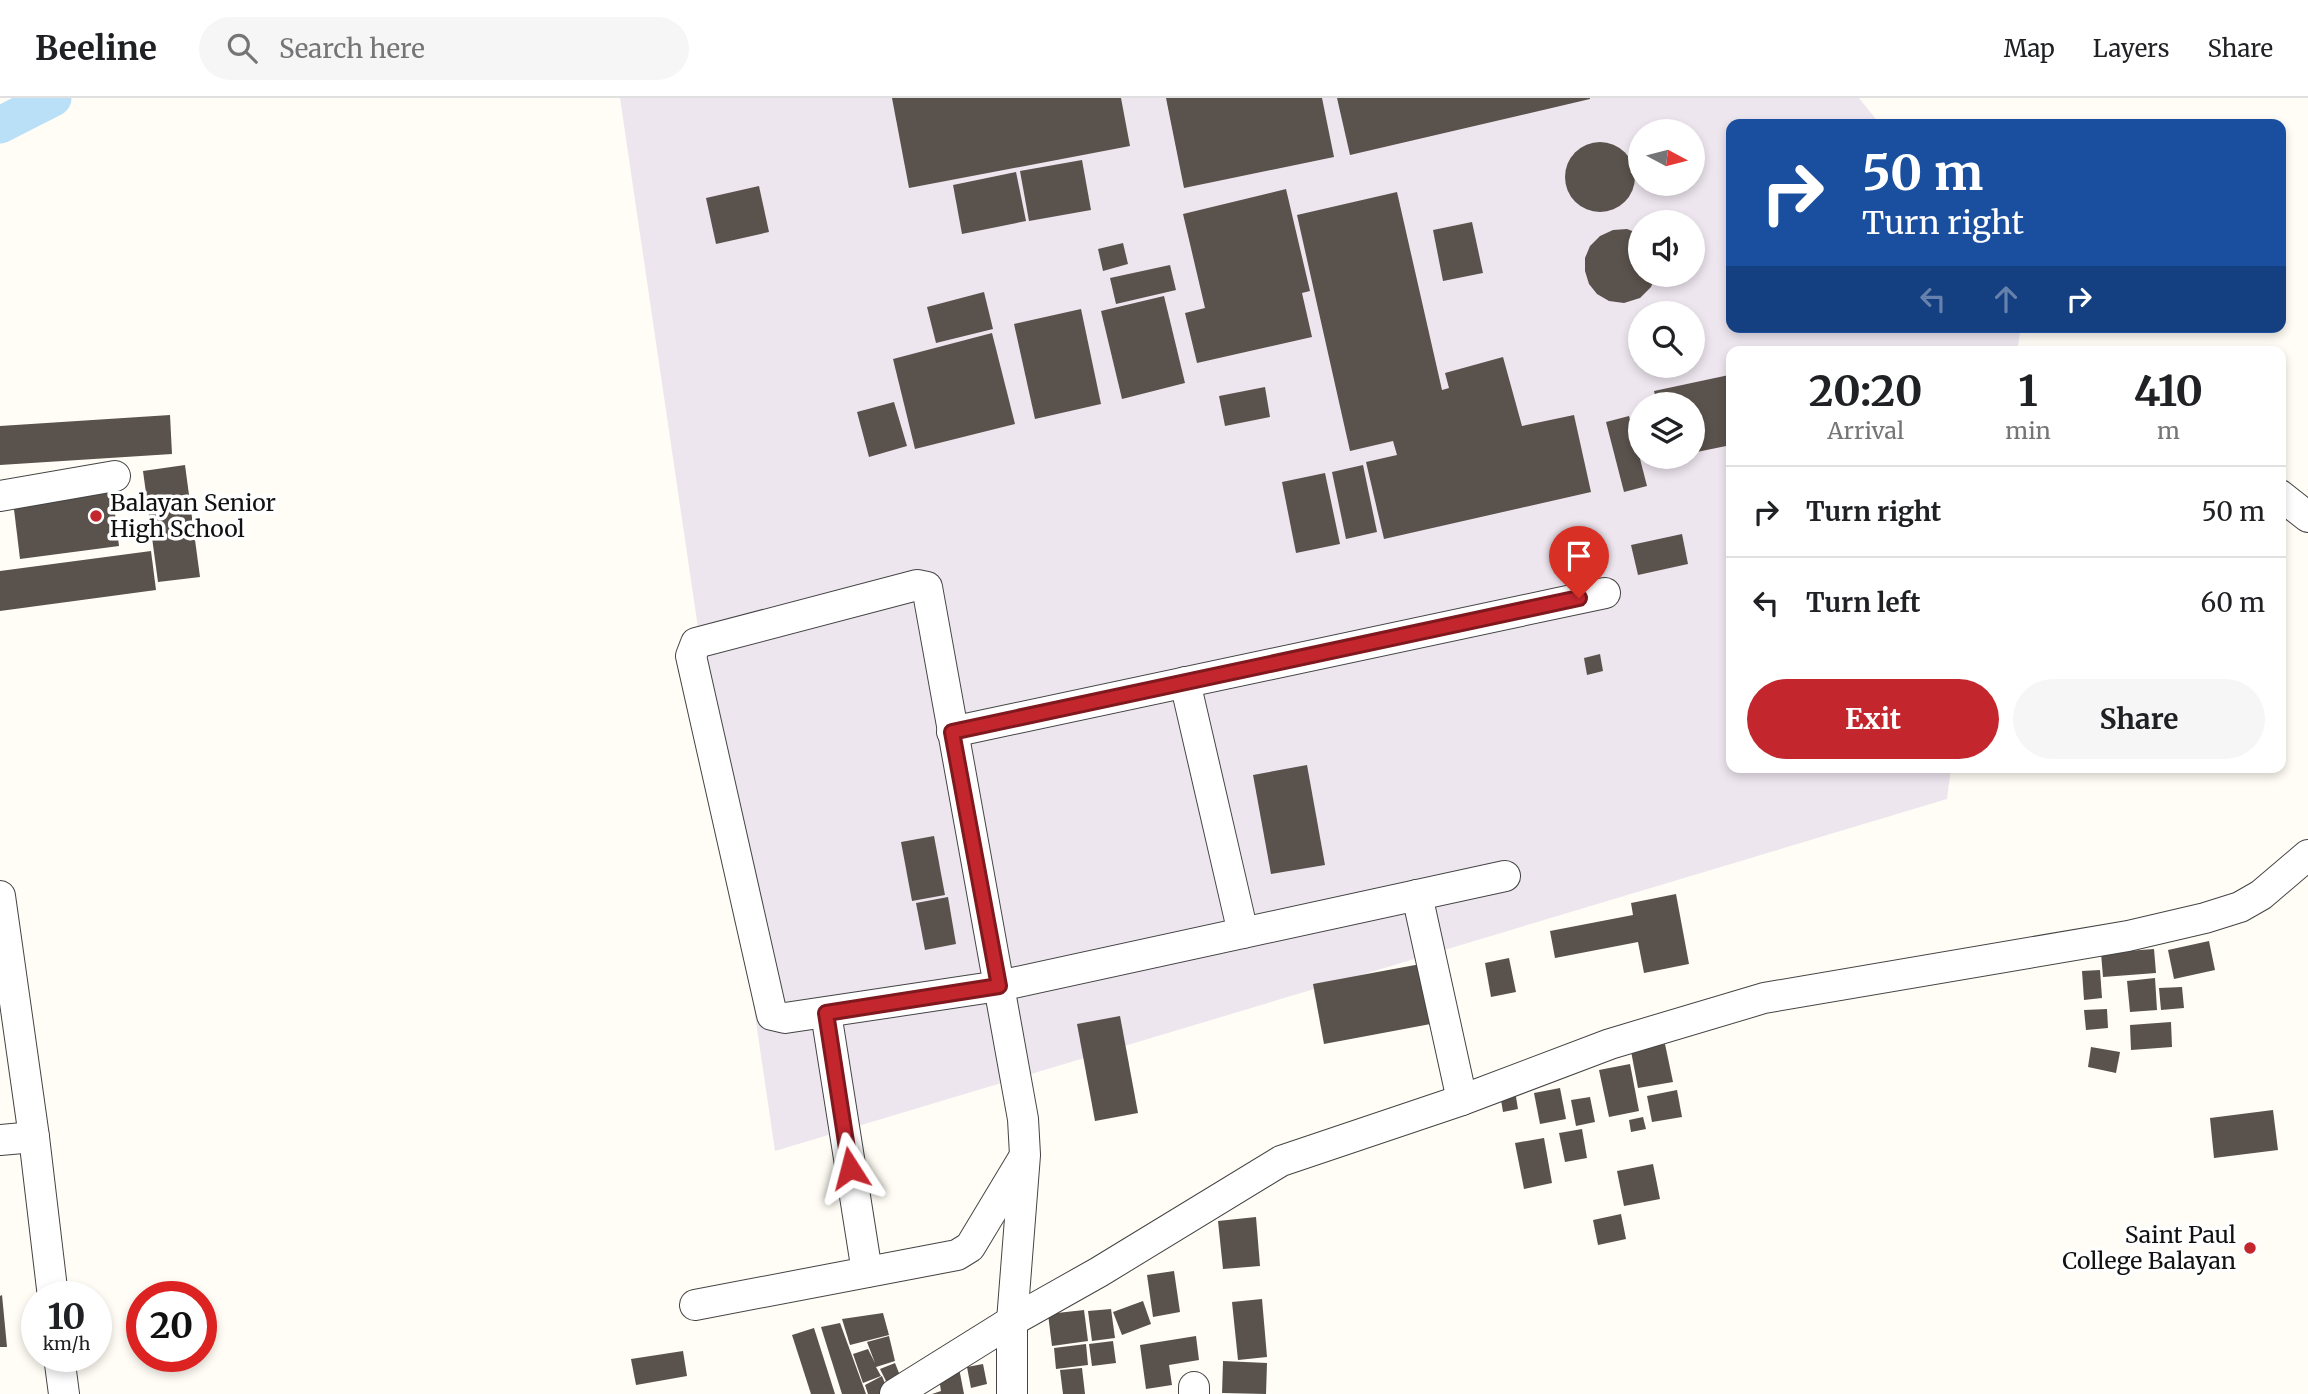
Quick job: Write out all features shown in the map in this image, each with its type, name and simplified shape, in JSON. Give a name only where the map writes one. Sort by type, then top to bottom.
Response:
[{"type":"street","points":[[0,496],[115,476]]},
{"type":"street","points":[[2286,500],[2308,517]]},
{"type":"street","points":[[1012,1394],[1012,1321],[1026,1155],[1023,1119],[999,986],[952,732],[927,587],[916,585],[696,643],[691,656],[772,1015],[785,1018],[826,1013],[999,986],[1505,876]]},
{"type":"street","points":[[952,732],[1605,593]]},
{"type":"street","points":[[1185,682],[1243,933]]},
{"type":"street","points":[[895,1394],[1281,1161],[1462,1100],[1610,1044],[1764,998],[2128,936],[2205,918],[2240,907],[2261,895],[2308,855]]},
{"type":"street","points":[[1416,895],[1462,1100]]},
{"type":"street","points":[[0,896],[51,1281]]},
{"type":"street","points":[[826,1013],[867,1272]]},
{"type":"street","points":[[0,1140],[34,1137]]},
{"type":"street","points":[[695,1305],[957,1255],[970,1247],[1026,1155]]},
{"type":"street","points":[[61,1372],[64,1394]]},
{"type":"shaded area","points":[[620,98],[1859,98],[1876,119],[1726,119],[1726,333],[2020,333],[2018,346],[1726,346],[1726,773],[1950,773],[1947,799],[775,1151]]},
{"type":"building","points":[[892,98],[1121,98],[1130,146],[909,188]]},
{"type":"building","points":[[1166,98],[1322,98],[1334,157],[1184,188]]},
{"type":"building","points":[[1337,98],[1590,98],[1590,99],[1350,155]]},
{"type":"building","points":[[1600,142],[1613,145],[1628,157],[1629,196],[1619,206],[1607,211],[1593,211],[1581,206],[1571,196],[1566,184],[1566,170],[1571,158],[1581,148]]},
{"type":"building","points":[[1082,160],[1091,210],[1029,221],[1020,171]]},
{"type":"building","points":[[1016,172],[1026,221],[962,234],[953,185]]},
{"type":"building","points":[[759,186],[769,232],[716,244],[706,198]]},
{"type":"building","points":[[1286,189],[1310,291],[1302,293],[1312,337],[1197,363],[1185,313],[1205,308],[1183,214]]},
{"type":"building","points":[[1397,192],[1442,390],[1449,388],[1445,373],[1503,357],[1522,426],[1574,415],[1591,492],[1384,539],[1366,462],[1397,455],[1393,441],[1350,451],[1297,215]]},
{"type":"building","points":[[1472,222],[1483,273],[1443,281],[1433,230]]},
{"type":"building","points":[[1628,229],[1628,287],[1651,287],[1640,298],[1624,303],[1609,301],[1597,294],[1589,284],[1585,271],[1585,258],[1590,246],[1600,236],[1613,230]]},
{"type":"building","points":[[1123,243],[1128,264],[1103,271],[1098,249]]},
{"type":"building","points":[[1170,265],[1176,290],[1116,304],[1110,278]]},
{"type":"building","points":[[984,292],[993,329],[936,343],[927,307]]},
{"type":"building","points":[[1164,296],[1185,383],[1122,399],[1101,311]]},
{"type":"building","points":[[1081,309],[1101,404],[1035,419],[1014,324]]},
{"type":"building","points":[[992,333],[1015,424],[915,449],[893,359]]},
{"type":"building","points":[[1726,376],[1726,446],[1705,450],[1705,392],[1654,392]]},
{"type":"building","points":[[1265,387],[1270,417],[1225,426],[1219,396]]},
{"type":"building","points":[[894,402],[907,446],[869,457],[857,412]]},
{"type":"building","points":[[170,415],[172,454],[0,465],[0,426]]},
{"type":"building","points":[[1628,416],[1628,469],[1643,469],[1647,486],[1624,492],[1606,422]]},
{"type":"building","points":[[185,465],[200,577],[158,582],[143,471]]},
{"type":"building","points":[[1363,465],[1377,532],[1346,539],[1332,472]]},
{"type":"building","points":[[1325,473],[1340,544],[1296,553],[1282,482]]},
{"type":"building","points":[[112,489],[119,546],[20,559],[13,501]]},
{"type":"building","points":[[1682,534],[1688,564],[1638,575],[1631,545]]},
{"type":"building","points":[[151,551],[156,590],[0,611],[0,571]]},
{"type":"building","points":[[1600,654],[1603,671],[1587,675],[1584,658]]},
{"type":"building","points":[[1307,765],[1325,865],[1271,874],[1253,775]]},
{"type":"building","points":[[934,836],[945,895],[912,901],[901,842]]},
{"type":"building","points":[[1676,894],[1689,964],[1644,973],[1638,942],[1555,958],[1550,931],[1633,915],[1631,903]]},
{"type":"building","points":[[948,897],[956,944],[925,950],[916,903]]},
{"type":"building","points":[[2209,941],[2215,970],[2174,979],[2168,950]]},
{"type":"building","points":[[2154,949],[2156,973],[2103,977],[2101,953]]},
{"type":"building","points":[[1509,958],[1516,992],[1491,997],[1485,963]]},
{"type":"building","points":[[1426,963],[1436,1023],[1324,1044],[1313,984]]},
{"type":"building","points":[[2100,970],[2102,998],[2084,1000],[2082,971]]},
{"type":"building","points":[[2155,978],[2157,1010],[2130,1012],[2127,981]]},
{"type":"building","points":[[2182,987],[2184,1008],[2161,1010],[2159,988]]},
{"type":"building","points":[[2107,1009],[2108,1028],[2086,1030],[2084,1010]]},
{"type":"building","points":[[1120,1016],[1138,1113],[1095,1121],[1077,1024]]},
{"type":"building","points":[[2171,1022],[2172,1047],[2131,1050],[2130,1025]]},
{"type":"building","points":[[1665,1044],[1673,1082],[1638,1088],[1631,1051]]},
{"type":"building","points":[[2091,1047],[2120,1052],[2116,1073],[2088,1067]]},
{"type":"building","points":[[1630,1064],[1639,1111],[1609,1117],[1599,1070]]},
{"type":"building","points":[[1560,1088],[1566,1119],[1540,1124],[1534,1093]]},
{"type":"building","points":[[1677,1090],[1682,1117],[1652,1122],[1647,1096]]},
{"type":"building","points":[[1515,1091],[1518,1109],[1503,1112],[1500,1094]]},
{"type":"building","points":[[1590,1097],[1595,1122],[1576,1126],[1571,1100]]},
{"type":"building","points":[[2273,1110],[2278,1150],[2214,1158],[2210,1118]]},
{"type":"building","points":[[1643,1117],[1646,1129],[1631,1132],[1629,1120]]},
{"type":"building","points":[[1582,1129],[1587,1158],[1565,1162],[1559,1133]]},
{"type":"building","points":[[1544,1138],[1552,1183],[1524,1189],[1515,1143]]},
{"type":"building","points":[[1653,1164],[1660,1199],[1624,1206],[1617,1171]]},
{"type":"building","points":[[1621,1214],[1626,1239],[1598,1245],[1593,1220]]},
{"type":"building","points":[[1256,1217],[1260,1266],[1223,1269],[1218,1221]]},
{"type":"building","points":[[1174,1271],[1180,1312],[1153,1317],[1147,1275]]},
{"type":"building","points":[[2,1295],[7,1347],[0,1347]]},
{"type":"building","points":[[1262,1299],[1267,1357],[1238,1360],[1232,1302]]},
{"type":"building","points":[[1143,1301],[1151,1324],[1122,1335],[1113,1312]]},
{"type":"building","points":[[1111,1309],[1115,1338],[1092,1341],[1088,1311]]},
{"type":"building","points":[[1084,1310],[1088,1341],[1052,1346],[1048,1314]]},
{"type":"building","points":[[883,1313],[889,1335],[850,1345],[842,1319]]},
{"type":"building","points":[[840,1323],[866,1394],[842,1394],[821,1327]]},
{"type":"building","points":[[814,1328],[835,1394],[811,1394],[792,1335]]},
{"type":"building","points":[[889,1336],[895,1361],[876,1367],[881,1376],[863,1383],[853,1354],[868,1349],[875,1363],[867,1342]]},
{"type":"building","points":[[1196,1336],[1199,1360],[1169,1365],[1172,1385],[1146,1389],[1140,1345]]},
{"type":"building","points":[[1113,1341],[1116,1363],[1092,1366],[1089,1344]]},
{"type":"building","points":[[1086,1344],[1088,1365],[1056,1369],[1054,1348]]},
{"type":"building","points":[[683,1351],[687,1376],[636,1385],[631,1359]]},
{"type":"building","points":[[1223,1361],[1267,1363],[1266,1394],[1222,1393]]},
{"type":"building","points":[[895,1363],[901,1378],[889,1387],[880,1369]]},
{"type":"building","points":[[983,1364],[987,1384],[971,1388],[967,1367]]},
{"type":"building","points":[[959,1368],[964,1394],[932,1394],[941,1391],[938,1372]]},
{"type":"building","points":[[1082,1368],[1085,1394],[1063,1394],[1060,1370]]},
{"type":"building","points":[[882,1376],[888,1391],[883,1394],[868,1394],[865,1385]]},
{"type":"waterway","points":[[0,125],[53,98]]},
{"type":"place","name":"Balayan Senior High School","points":[[96,516]]},
{"type":"place","name":"Saint Paul College Balayan","points":[[2250,1248]]},
{"type":"route","points":[[850,1168],[826,1013],[999,986],[952,732],[1579,598]]}]
